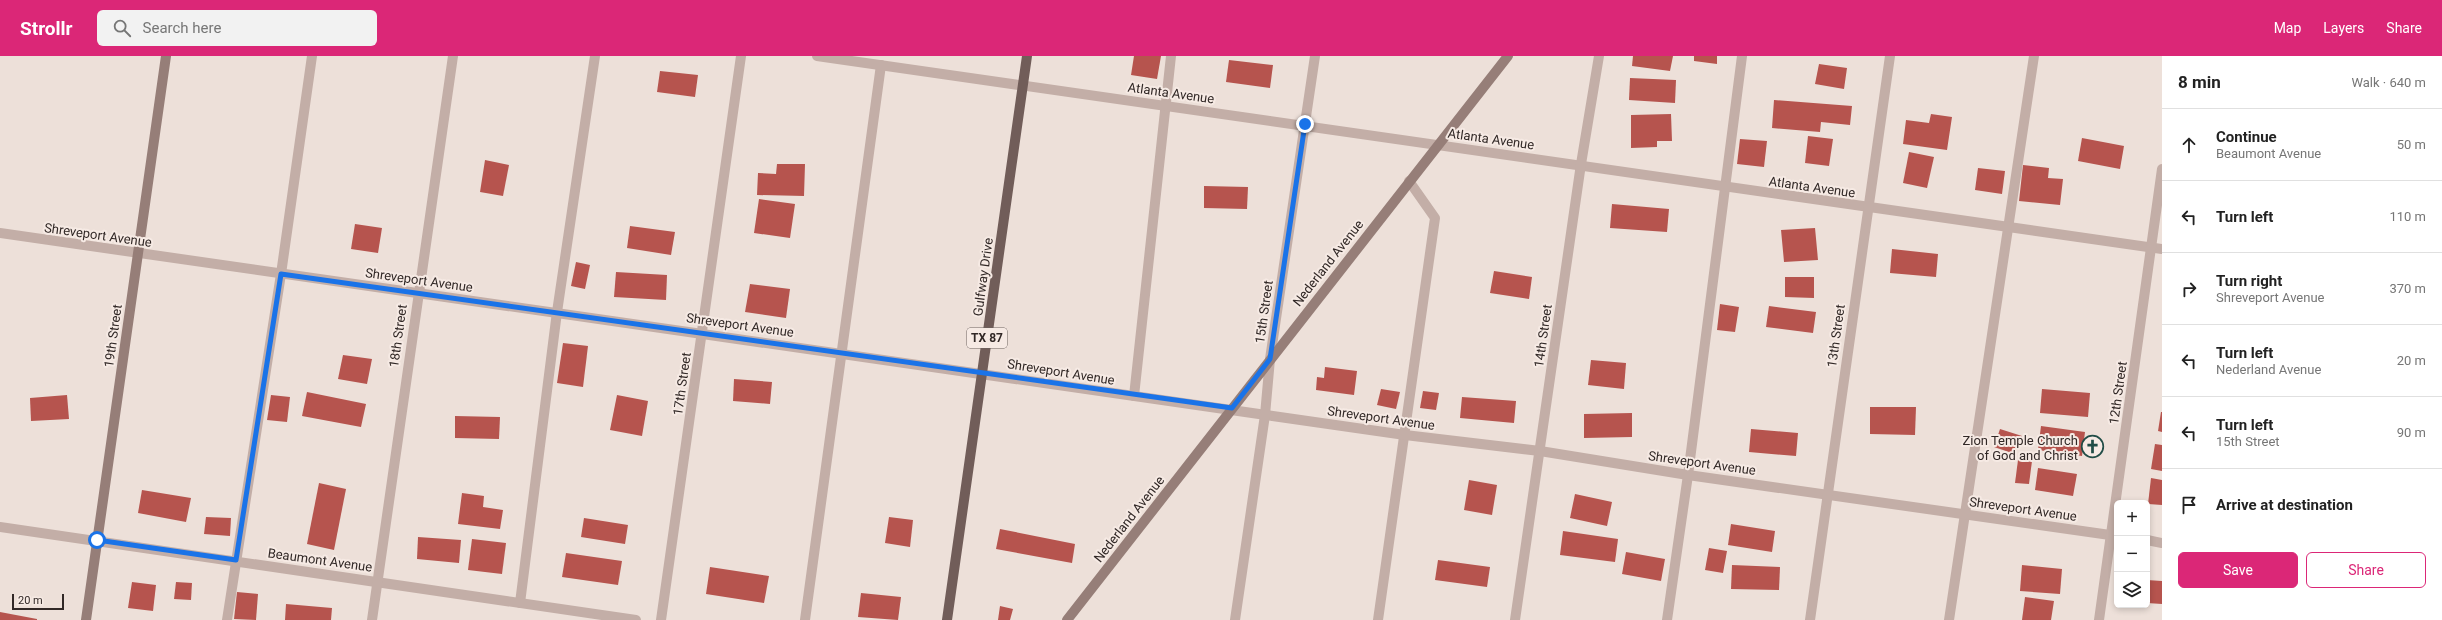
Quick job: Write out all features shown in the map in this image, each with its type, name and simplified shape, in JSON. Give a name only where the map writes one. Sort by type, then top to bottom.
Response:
[{"type":"main road","name":"Gulfway Drive","points":[[947,620],[1027,56]]},
{"type":"street","name":"19th Street","points":[[86,620],[166,56]]},
{"type":"street","points":[[227,620],[281,274],[312,56]]},
{"type":"street","name":"18th Street","points":[[372,620],[417,293],[453,56]]},
{"type":"street","points":[[520,603],[557,312],[594,56]]},
{"type":"street","name":"17th Street","points":[[661,620],[741,56]]},
{"type":"street","name":"Atlanta Avenue","points":[[817,56],[1305,124],[1439,145],[1581,164],[1726,188],[2162,249]]},
{"type":"street","points":[[1134,396],[1164,105],[1171,56]]},
{"type":"street","name":"15th Street","points":[[1236,620],[1265,415],[1270,359],[1315,56]]},
{"type":"street","name":"Nederland Avenue","points":[[1067,620],[1508,56]]},
{"type":"street","name":"14th Street","points":[[1515,620],[1581,164],[1599,56]]},
{"type":"street","points":[[1667,620],[1688,475],[1742,56]]},
{"type":"street","name":"13th Street","points":[[1810,620],[1890,56]]},
{"type":"street","points":[[1949,620],[1963,514],[2034,56]]},
{"type":"street","points":[[805,620],[881,65]]},
{"type":"street","name":"12th Street","points":[[2118,500],[2162,169]]},
{"type":"street","points":[[1378,620],[1435,218],[1409,181]]},
{"type":"street","name":"Shreveport Avenue","points":[[0,233],[1134,396],[1232,408],[1265,415],[1405,435],[1540,451],[1688,475],[2114,535]]},
{"type":"street","name":"Beaumont Avenue","points":[[0,527],[236,560],[636,620]]},
{"type":"street","name":"12th Street","points":[[2099,620],[2114,535]]},
{"type":"street","points":[[2150,541],[2162,543]]},
{"type":"building","points":[[1134,56],[1161,56],[1157,79],[1131,75]]},
{"type":"building","points":[[1633,56],[1673,56],[1670,71],[1632,66]]},
{"type":"building","points":[[1694,56],[1717,56],[1717,64],[1694,61]]},
{"type":"building","points":[[1229,60],[1273,65],[1270,88],[1226,82]]},
{"type":"building","points":[[1819,64],[1847,68],[1844,89],[1815,84]]},
{"type":"building","points":[[660,71],[698,75],[695,97],[657,92]]},
{"type":"building","points":[[1630,78],[1676,80],[1675,103],[1629,100]]},
{"type":"building","points":[[1774,100],[1852,106],[1850,125],[1821,122],[1820,132],[1772,128]]},
{"type":"building","points":[[1671,114],[1672,141],[1657,141],[1657,147],[1631,148],[1631,115]]},
{"type":"building","points":[[1931,114],[1952,117],[1947,150],[1903,144],[1906,120],[1929,123]]},
{"type":"building","points":[[1808,136],[1833,139],[1829,166],[1805,163]]},
{"type":"building","points":[[2082,138],[2124,146],[2120,169],[2078,161]]},
{"type":"building","points":[[1740,139],[1767,141],[1764,167],[1737,164]]},
{"type":"building","points":[[1909,152],[1934,157],[1927,188],[1903,183]]},
{"type":"building","points":[[485,160],[509,165],[503,196],[480,192]]},
{"type":"building","points":[[777,164],[805,164],[804,196],[757,195],[758,173],[776,174]]},
{"type":"building","points":[[2023,165],[2049,168],[2048,178],[2063,179],[2060,205],[2019,201]]},
{"type":"building","points":[[1978,168],[2005,171],[2002,194],[1975,190]]},
{"type":"building","points":[[1204,186],[1248,187],[1247,209],[1204,208]]},
{"type":"building","points":[[759,199],[795,204],[790,238],[754,233]]},
{"type":"building","points":[[1612,204],[1669,209],[1667,232],[1610,228]]},
{"type":"building","points":[[355,224],[382,228],[378,253],[351,249]]},
{"type":"building","points":[[630,226],[675,232],[671,255],[627,248]]},
{"type":"building","points":[[1815,228],[1818,260],[1784,262],[1781,230]]},
{"type":"building","points":[[1892,249],[1938,254],[1936,277],[1890,273]]},
{"type":"building","points":[[576,262],[590,265],[585,289],[571,286]]},
{"type":"building","points":[[1494,271],[1532,277],[1529,299],[1490,293]]},
{"type":"building","points":[[616,272],[667,275],[666,300],[614,297]]},
{"type":"building","points":[[1785,277],[1814,277],[1814,298],[1785,297]]},
{"type":"building","points":[[750,284],[790,289],[786,318],[745,312]]},
{"type":"building","points":[[1720,304],[1739,307],[1735,332],[1717,330]]},
{"type":"building","points":[[1769,306],[1816,312],[1813,333],[1766,327]]},
{"type":"building","points":[[563,343],[588,346],[583,387],[557,383]]},
{"type":"building","points":[[343,355],[372,359],[367,384],[338,379]]},
{"type":"building","points":[[1591,360],[1626,363],[1624,389],[1588,385]]},
{"type":"building","points":[[1325,367],[1357,371],[1354,395],[1316,390],[1317,377],[1324,378]]},
{"type":"building","points":[[734,379],[772,382],[770,404],[733,401]]},
{"type":"building","points":[[1381,389],[1400,392],[1396,409],[1377,405]]},
{"type":"building","points":[[2042,389],[2090,393],[2088,417],[2040,413]]},
{"type":"building","points":[[1423,391],[1439,393],[1436,410],[1420,408]]},
{"type":"building","points":[[307,392],[366,404],[361,427],[302,416]]},
{"type":"building","points":[[67,395],[69,419],[31,421],[30,398]]},
{"type":"building","points":[[271,395],[290,397],[287,422],[267,420]]},
{"type":"building","points":[[617,395],[648,401],[642,436],[610,430]]},
{"type":"building","points":[[1462,397],[1516,401],[1514,423],[1460,418]]},
{"type":"building","points":[[1870,407],[1916,407],[1915,435],[1870,434]]},
{"type":"building","points":[[2162,412],[2162,432],[2158,431]]},
{"type":"building","points":[[1632,413],[1632,437],[1584,438],[1584,414]]},
{"type":"building","points":[[455,416],[500,417],[499,439],[455,438]]},
{"type":"building","points":[[2041,426],[2085,432],[2082,456],[2038,450]]},
{"type":"building","points":[[1751,429],[1798,433],[1796,456],[1749,452]]},
{"type":"building","points":[[2000,429],[2022,436],[2015,454],[1994,447]]},
{"type":"building","points":[[2155,444],[2162,445],[2162,471],[2151,469]]},
{"type":"building","points":[[2018,460],[2032,461],[2029,484],[2015,483]]},
{"type":"building","points":[[2038,468],[2077,474],[2073,496],[2035,490]]},
{"type":"building","points":[[2151,478],[2162,480],[2162,505],[2150,504],[2150,500],[2148,500]]},
{"type":"building","points":[[1469,480],[1497,485],[1492,515],[1464,510]]},
{"type":"building","points":[[319,483],[346,489],[334,550],[307,544]]},
{"type":"building","points":[[142,490],[191,498],[186,522],[138,513]]},
{"type":"building","points":[[462,493],[484,496],[483,507],[503,510],[500,529],[458,524]]},
{"type":"building","points":[[1575,494],[1612,502],[1607,526],[1570,518]]},
{"type":"building","points":[[206,517],[231,518],[230,536],[204,534]]},
{"type":"building","points":[[889,517],[913,520],[910,547],[885,543]]},
{"type":"building","points":[[584,518],[628,525],[625,544],[581,537]]},
{"type":"building","points":[[1731,524],[1775,531],[1772,552],[1728,545]]},
{"type":"building","points":[[1000,529],[1075,544],[1072,563],[996,549]]},
{"type":"building","points":[[1563,531],[1618,539],[1615,562],[1560,555]]},
{"type":"building","points":[[418,537],[461,540],[459,563],[417,559]]},
{"type":"building","points":[[472,539],[506,543],[502,574],[468,570]]},
{"type":"building","points":[[1709,548],[1727,551],[1723,573],[1705,570]]},
{"type":"building","points":[[1626,552],[1665,559],[1661,581],[1622,574]]},
{"type":"building","points":[[566,553],[622,561],[618,585],[562,577]]},
{"type":"building","points":[[1438,560],[1490,567],[1487,587],[1435,580]]},
{"type":"building","points":[[1732,565],[1780,567],[1779,590],[1731,589]]},
{"type":"building","points":[[2022,565],[2062,569],[2060,594],[2020,591]]},
{"type":"building","points":[[710,567],[769,576],[764,603],[706,594]]},
{"type":"building","points":[[2150,580],[2162,581],[2162,604],[2150,603]]},
{"type":"building","points":[[132,582],[156,585],[153,611],[128,608]]},
{"type":"building","points":[[176,582],[192,583],[191,600],[174,599]]},
{"type":"building","points":[[237,592],[258,594],[256,620],[234,619]]},
{"type":"building","points":[[861,593],[901,597],[898,620],[858,617]]},
{"type":"building","points":[[2025,597],[2054,601],[2051,620],[2022,620]]},
{"type":"building","points":[[286,604],[332,608],[331,620],[285,620]]},
{"type":"building","points":[[1000,606],[1013,609],[1010,620],[998,620]]},
{"type":"building","points":[[0,612],[37,619],[37,620],[0,620]]},
{"type":"place","name":"Zion Temple Church of God and Christ","points":[[2093,447]]},
{"type":"route","points":[[97,540],[236,560],[281,274],[982,373],[1134,396],[1232,408],[1270,359],[1305,124]]}]
